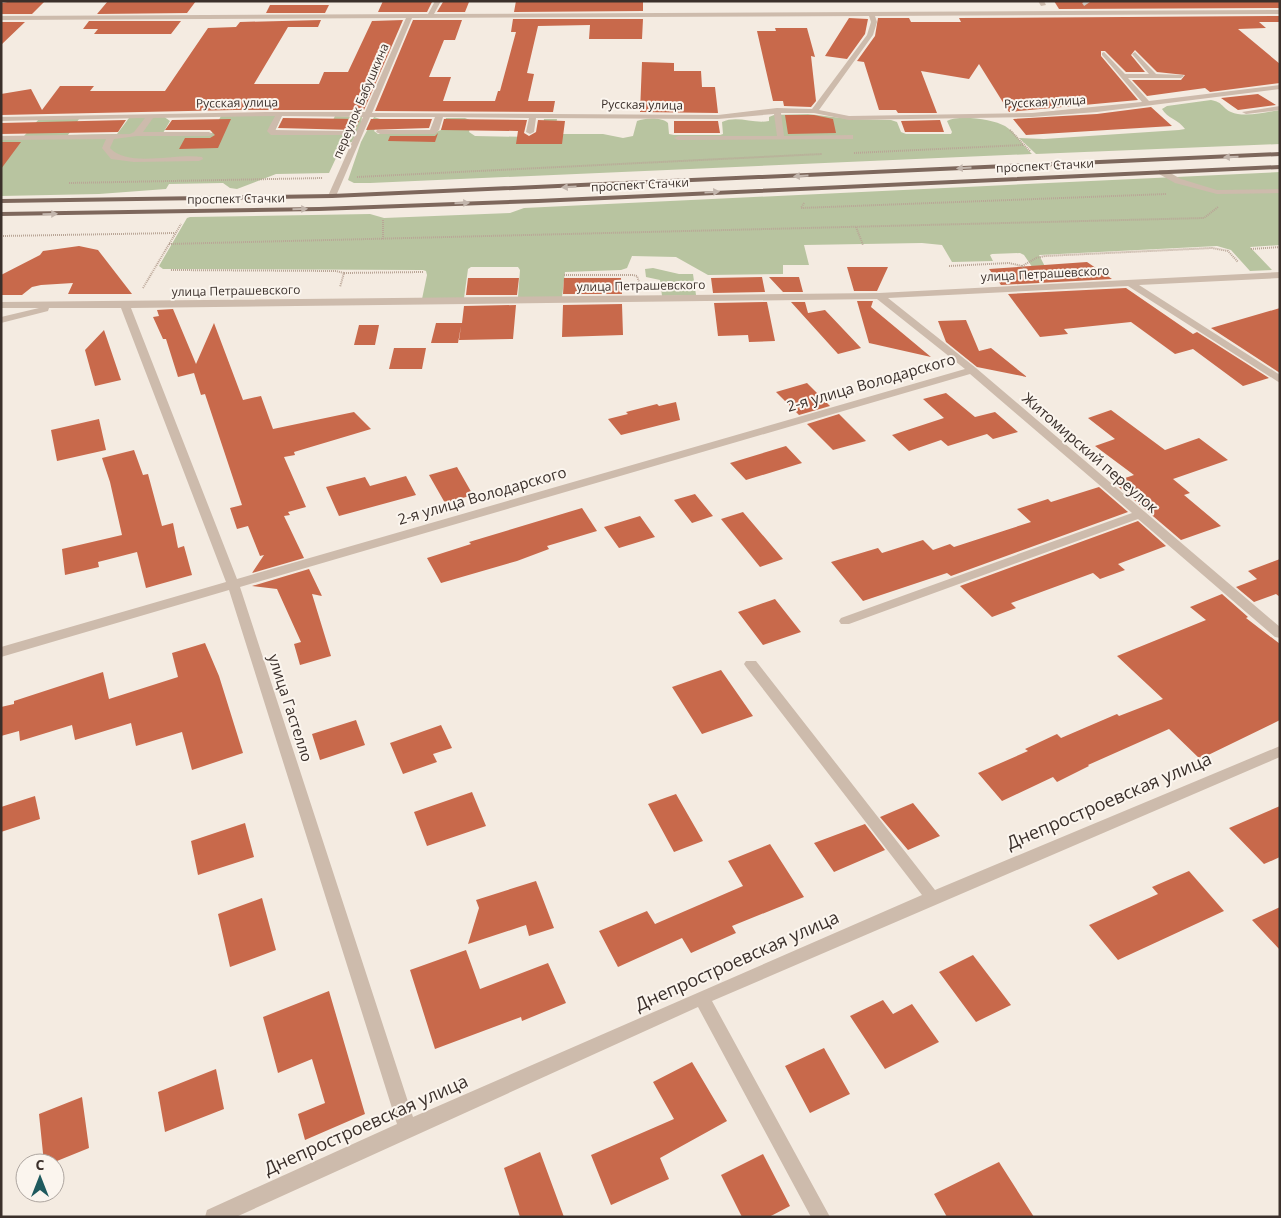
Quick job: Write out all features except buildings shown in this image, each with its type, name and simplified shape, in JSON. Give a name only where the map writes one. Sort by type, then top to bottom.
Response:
[{"type":"main road","name":"проспект Стачки","points":[[1,201],[332,196],[1280,154]]},
{"type":"main road","name":"проспект Стачки","points":[[1,214],[320,209],[1280,167]]},
{"type":"street","points":[[430,16],[438,1]]},
{"type":"street","points":[[1087,4],[1094,13]]},
{"type":"street","points":[[1,18],[1280,12]]},
{"type":"street","points":[[814,111],[870,35],[874,22],[871,14]]},
{"type":"street","name":"переулок Бабушкина","points":[[332,196],[410,16]]},
{"type":"street","points":[[1104,54],[1147,104]]},
{"type":"street","points":[[1135,54],[1154,76]]},
{"type":"street","points":[[1123,76],[1180,76]]},
{"type":"street","name":"Русская улица","points":[[1,119],[280,114],[718,117],[777,110],[814,111],[849,118],[998,116],[1065,113],[1280,88]]},
{"type":"street","points":[[1246,112],[1280,108]]},
{"type":"street","points":[[777,110],[781,138]]},
{"type":"street","points":[[280,114],[271,131],[274,133],[340,133]]},
{"type":"street","points":[[380,132],[432,132],[435,130],[440,114]]},
{"type":"street","points":[[530,132],[533,115]]},
{"type":"street","points":[[137,134],[151,116]]},
{"type":"street","points":[[1,138],[209,134]]},
{"type":"street","points":[[111,136],[106,148],[114,157],[134,160],[199,159]]},
{"type":"street","points":[[678,138],[850,138]]},
{"type":"street","points":[[1162,172],[1178,181],[1217,192],[1280,191]]},
{"type":"street","name":"улица Петрашевского","points":[[1,304],[129,305],[879,296],[1280,275]]},
{"type":"street","points":[[1128,282],[1280,380]]},
{"type":"street","name":"Житомирский переулок","points":[[879,296],[972,370],[1138,515],[1280,634]]},
{"type":"street","points":[[1,320],[62,305]]},
{"type":"street","name":"улица Гастелло","points":[[129,305],[234,586],[407,1127]]},
{"type":"street","name":"2-я улица Володарского","points":[[1,652],[234,586],[972,370]]},
{"type":"street","points":[[844,621],[1138,515]]},
{"type":"street","points":[[751,664],[932,898]]},
{"type":"street","name":"Днепростроевская улица","points":[[214,1217],[407,1127],[932,898],[1280,751]]},
{"type":"street","points":[[702,999],[821,1217]]},
{"type":"path","points":[[849,153],[1023,145]]},
{"type":"path","points":[[61,183],[341,178],[830,154]]},
{"type":"path","points":[[169,244],[1204,218],[1224,204],[1217,192]]},
{"type":"path","points":[[806,201],[801,208],[1170,194]]},
{"type":"path","points":[[383,220],[383,239]]},
{"type":"path","points":[[856,227],[863,245]]},
{"type":"path","points":[[1,236],[176,233],[129,305]]},
{"type":"path","points":[[1251,248],[1280,247]]},
{"type":"path","points":[[1022,266],[1036,258],[1045,256],[1218,248],[1228,250],[1252,276]]},
{"type":"path","points":[[949,266],[1009,263],[1022,266],[1037,287]]},
{"type":"path","points":[[171,270],[336,270],[344,273],[423,272]]},
{"type":"path","points":[[336,302],[344,273]]},
{"type":"path","points":[[564,275],[633,275],[638,278],[640,298]]},
{"type":"green space","points":[[1211,100],[1218,102],[1236,114],[1255,114],[1280,110],[1280,144],[1036,154],[1019,138],[1044,139],[1185,129],[1162,109],[1167,106]]},
{"type":"green space","points":[[808,114],[850,119],[891,120],[897,122],[901,132],[906,134],[951,134],[952,132],[947,121],[959,118],[985,119],[1005,126],[1016,135],[1032,154],[370,183],[354,183],[348,180],[361,142],[374,117],[380,119],[374,131],[378,134],[430,134],[441,130],[446,118],[465,118],[472,121],[469,132],[475,136],[530,137],[541,134],[544,119],[557,119],[555,132],[558,134],[603,134],[623,138],[633,136],[637,121],[644,119],[665,121],[668,123],[669,134],[720,135],[723,134],[722,122],[728,120],[739,119],[763,122],[769,121],[769,117],[774,115]]},
{"type":"green space","points":[[282,115],[275,131],[343,131],[348,120],[333,120],[335,116],[362,117],[361,125],[352,142],[343,143],[329,173],[276,174],[237,189],[230,188],[223,183],[169,184],[166,189],[99,194],[1,196],[1,136],[24,136],[39,119],[79,119],[68,135],[117,134],[129,118],[163,116],[170,121],[163,133],[212,133],[221,116]]},
{"type":"green space","points":[[1280,172],[1280,245],[1250,247],[1272,270],[1250,271],[1231,250],[1217,246],[1039,255],[1051,278],[1037,274],[1024,255],[1020,253],[992,254],[990,255],[993,261],[952,262],[942,245],[922,243],[804,245],[809,265],[783,265],[783,274],[708,275],[676,257],[632,256],[627,268],[621,270],[565,272],[562,297],[518,297],[520,270],[518,267],[471,267],[468,269],[464,298],[422,299],[427,275],[426,271],[423,270],[163,269],[159,266],[187,218],[190,217],[370,214],[384,218],[510,213],[524,208]]},
{"type":"green space","points":[[653,268],[679,274],[693,274],[696,295],[662,296],[660,280],[646,277],[645,269]]}]
